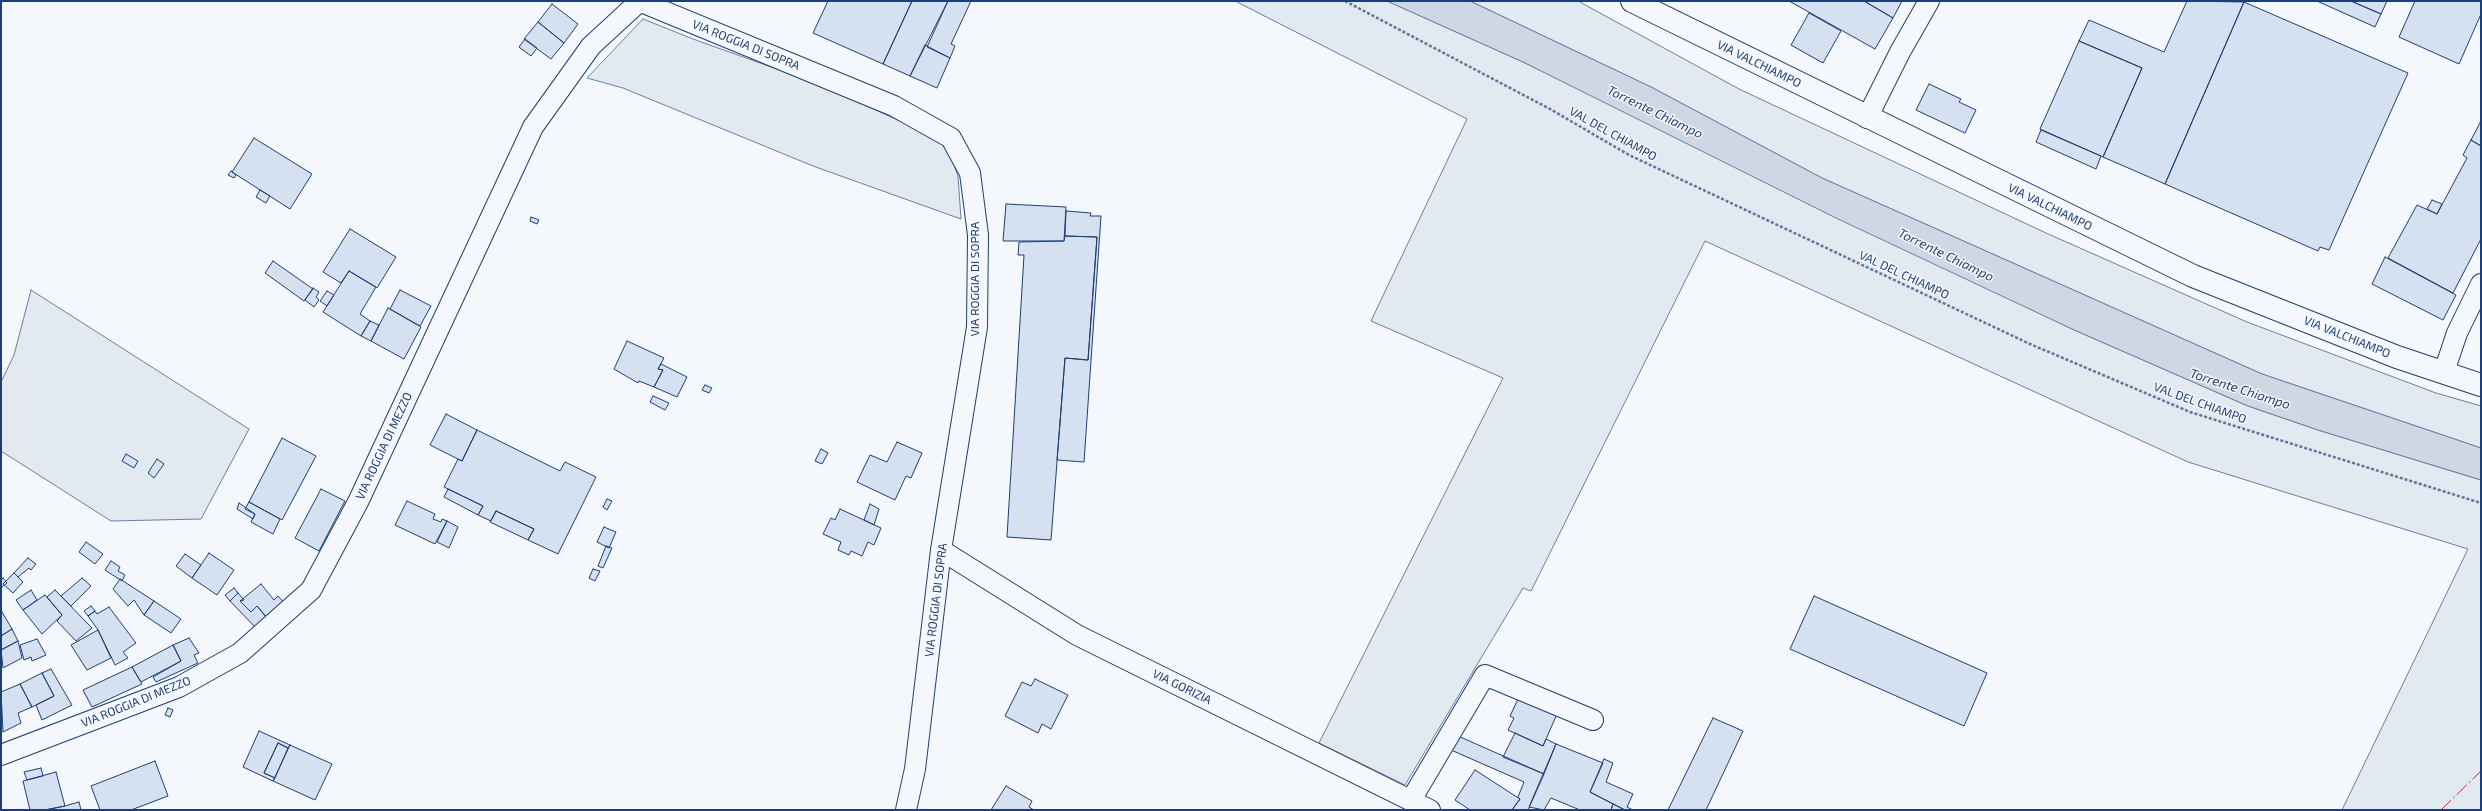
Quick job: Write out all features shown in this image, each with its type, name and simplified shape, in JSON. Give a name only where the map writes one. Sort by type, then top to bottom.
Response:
[{"type":"main road","name":"VIA VALCHIAMPO","points":[[1632,1],[1867,118],[2193,276],[2390,354],[2481,384]]},
{"type":"street","name":"VIA ROGGIA DI SOPRA","points":[[639,1],[894,106],[951,138],[970,173],[978,236],[978,327],[941,550],[915,769],[906,810]]},
{"type":"street","name":"VIA ROGGIA DI MEZZO","points":[[1,755],[179,687],[240,653],[311,590],[358,502],[534,127],[591,46],[639,1]]},
{"type":"street","points":[[1867,118],[1900,52],[1929,1]]},
{"type":"street","points":[[2444,372],[2457,333],[2481,284]]},
{"type":"street","name":"VIA GORIZIA","points":[[941,550],[1077,635],[1430,810]]},
{"type":"street","points":[[1411,800],[1485,675],[1593,720]]},
{"type":"path","name":"VAL DEL CHIAMPO","points":[[1345,1],[1550,109],[1629,155],[2030,344],[2190,412],[2481,503]]},
{"type":"shaded area","points":[[1235,1],[1387,1],[1523,62],[2072,329],[2248,406],[2318,430],[2481,480],[2481,810],[2342,810],[2468,549],[2188,462],[1705,241],[1531,591],[1523,588],[1405,785],[1319,743],[1503,378],[1371,321],[1467,119]]},
{"type":"shaded area","points":[[1470,1],[1578,1],[1739,89],[2046,233],[2247,322],[2436,393],[2481,406],[2481,448],[2262,374],[1822,178],[1651,87]]},
{"type":"shaded area","points":[[643,19],[693,39],[816,83],[931,135],[944,146],[951,157],[958,176],[961,219],[813,166],[623,88],[587,78]]},
{"type":"shaded area","points":[[31,290],[249,429],[201,519],[111,521],[1,451],[1,382],[14,355]]},
{"type":"water","name":"Torrente Chiampo","points":[[1387,1],[1470,1],[1651,87],[1822,178],[2262,374],[2481,448],[2481,480],[2318,430],[2248,406],[2072,329],[1836,218],[1523,62]]},
{"type":"building","points":[[828,1],[912,1],[883,64],[813,33]]},
{"type":"building","points":[[912,1],[948,1],[910,76],[883,64]]},
{"type":"building","points":[[948,1],[971,1],[951,44],[955,46],[950,58],[927,47]]},
{"type":"building","points":[[1789,1],[1864,1],[1893,18],[1875,49]]},
{"type":"building","points":[[1864,1],[1902,1],[1893,18]]},
{"type":"building","points":[[2187,1],[2244,2],[2165,184],[2103,157],[2142,68],[2079,41],[2089,20],[2164,52]]},
{"type":"building","points":[[2317,1],[2351,1],[2381,14],[2375,27]]},
{"type":"building","points":[[2351,1],[2387,1],[2381,14]]},
{"type":"building","points":[[2415,1],[2481,1],[2481,14],[2459,64],[2399,37]]},
{"type":"building","points":[[2244,2],[2408,73],[2329,250],[2320,247],[2318,251],[2165,184]]},
{"type":"building","points":[[552,4],[578,24],[564,43],[538,22]]},
{"type":"building","points":[[1809,13],[1841,31],[1823,63],[1791,45]]},
{"type":"building","points":[[538,22],[564,43],[551,59],[524,39]]},
{"type":"building","points":[[525,39],[537,48],[531,56],[519,47]]},
{"type":"building","points":[[2079,41],[2142,68],[2103,157],[2040,129]]},
{"type":"building","points":[[925,45],[950,58],[937,88],[910,76]]},
{"type":"building","points":[[1929,84],[1961,99],[1959,102],[1976,110],[1965,133],[1916,110]]},
{"type":"building","points":[[2481,121],[2481,146],[2471,140]]},
{"type":"building","points":[[2041,130],[2101,156],[2096,169],[2036,142]]},
{"type":"building","points":[[254,138],[312,174],[290,209],[232,172]]},
{"type":"building","points":[[2471,140],[2481,146],[2481,239],[2453,293],[2388,258],[2417,205],[2437,214],[2467,158],[2463,155]]},
{"type":"building","points":[[231,171],[236,175],[234,178],[228,175]]},
{"type":"building","points":[[260,190],[270,196],[266,203],[256,197]]},
{"type":"building","points":[[2432,200],[2442,204],[2437,214],[2427,209]]},
{"type":"building","points":[[1006,204],[1066,207],[1064,241],[1003,241]]},
{"type":"building","points":[[1066,211],[1091,213],[1090,216],[1101,216],[1084,462],[1057,460],[1065,358],[1088,360],[1097,237],[1065,236]]},
{"type":"building","points":[[531,217],[539,220],[537,224],[530,221]]},
{"type":"building","points":[[350,229],[396,257],[377,288],[349,271],[341,283],[323,272]]},
{"type":"building","points":[[1065,236],[1097,237],[1088,360],[1065,358],[1051,540],[1007,537],[1024,255],[1018,255],[1019,242],[1064,241]]},
{"type":"building","points":[[2385,257],[2456,295],[2443,320],[2372,284]]},
{"type":"building","points":[[273,261],[313,289],[304,301],[265,273]]},
{"type":"building","points":[[349,271],[376,287],[360,314],[370,321],[361,336],[323,312]]},
{"type":"building","points":[[313,288],[319,292],[316,297],[319,300],[314,307],[305,300]]},
{"type":"building","points":[[400,290],[431,306],[420,326],[390,309]]},
{"type":"building","points":[[327,291],[334,295],[327,306],[320,301]]},
{"type":"building","points":[[388,308],[421,327],[404,359],[371,341]]},
{"type":"building","points":[[370,321],[379,325],[371,341],[361,336]]},
{"type":"building","points":[[627,341],[664,358],[658,369],[663,370],[654,387],[639,381],[638,383],[614,369]]},
{"type":"building","points":[[661,364],[687,377],[677,397],[654,387],[663,370],[658,369]]},
{"type":"building","points":[[705,385],[712,388],[709,393],[702,390]]},
{"type":"building","points":[[653,396],[669,403],[665,410],[650,402]]},
{"type":"building","points":[[446,414],[477,430],[462,461],[430,445]]},
{"type":"building","points":[[477,430],[560,471],[565,462],[596,477],[558,554],[528,540],[534,529],[496,511],[491,521],[478,515],[483,506],[444,487],[458,459],[462,461]]},
{"type":"building","points":[[282,438],[316,456],[282,520],[249,502]]},
{"type":"building","points":[[897,442],[922,453],[911,478],[906,476],[895,500],[857,482],[870,455],[887,462]]},
{"type":"building","points":[[821,449],[828,453],[822,464],[815,461]]},
{"type":"building","points":[[126,454],[138,461],[134,468],[122,461]]},
{"type":"building","points":[[157,459],[164,464],[154,478],[148,473]]},
{"type":"building","points":[[321,489],[345,501],[319,551],[295,538]]},
{"type":"building","points":[[448,489],[483,506],[478,515],[444,497]]},
{"type":"building","points":[[607,499],[612,501],[607,510],[603,507]]},
{"type":"building","points":[[407,501],[435,514],[433,519],[441,522],[442,519],[447,521],[435,544],[395,525]]},
{"type":"building","points":[[249,502],[280,519],[273,534],[251,522],[255,514],[245,509]]},
{"type":"building","points":[[239,503],[255,514],[253,519],[237,509]]},
{"type":"building","points":[[870,504],[879,509],[874,525],[864,520]]},
{"type":"building","points":[[840,509],[881,528],[874,545],[868,542],[862,556],[851,551],[849,555],[838,550],[841,542],[823,534],[831,518],[835,520]]},
{"type":"building","points":[[496,511],[534,529],[528,540],[490,522]]},
{"type":"building","points":[[447,521],[458,527],[449,548],[437,542]]},
{"type":"building","points":[[604,527],[616,532],[609,548],[597,542]]},
{"type":"building","points":[[86,542],[103,554],[95,564],[79,552]]},
{"type":"building","points":[[606,546],[612,548],[603,568],[598,566]]},
{"type":"building","points":[[209,553],[234,570],[217,595],[192,578]]},
{"type":"building","points":[[185,554],[201,565],[192,578],[176,566]]},
{"type":"building","points":[[28,558],[36,564],[31,570],[29,568],[18,577],[14,573]]},
{"type":"building","points":[[111,561],[120,567],[118,571],[125,575],[122,581],[105,570]]},
{"type":"building","points":[[593,569],[600,571],[595,581],[589,578]]},
{"type":"building","points":[[14,573],[23,582],[13,593],[3,584]]},
{"type":"building","points":[[3,578],[7,583],[1,588],[1,580]]},
{"type":"building","points":[[82,578],[91,586],[71,606],[61,596]]},
{"type":"building","points":[[120,579],[154,601],[144,615],[134,600],[128,606],[113,589]]},
{"type":"building","points":[[261,584],[274,600],[278,596],[288,607],[267,618],[257,606],[251,612],[240,601]]},
{"type":"building","points":[[234,588],[238,593],[230,601],[225,595]]},
{"type":"building","points":[[31,590],[37,600],[23,610],[16,600]]},
{"type":"building","points":[[55,590],[92,628],[76,641],[57,621],[62,615],[47,597]]},
{"type":"building","points":[[238,593],[244,600],[240,601],[251,612],[257,606],[267,618],[256,628],[230,601]]},
{"type":"building","points":[[45,595],[62,615],[42,634],[23,610]]},
{"type":"building","points":[[1814,596],[1987,673],[1964,726],[1790,649]]},
{"type":"building","points":[[154,601],[181,619],[171,633],[144,615]]},
{"type":"building","points":[[91,606],[95,611],[88,616],[84,611]]},
{"type":"building","points":[[109,607],[136,643],[123,652],[128,658],[115,665],[98,630],[88,616],[95,611],[97,614]]},
{"type":"building","points":[[2,612],[12,629],[1,636],[1,613]]},
{"type":"building","points":[[12,629],[18,641],[1,650],[1,636]]},
{"type":"building","points":[[98,630],[111,658],[87,670],[71,645]]},
{"type":"building","points":[[189,638],[199,653],[194,655],[198,663],[156,682],[153,677],[181,661],[173,645]]},
{"type":"building","points":[[37,639],[46,655],[32,661],[31,657],[24,660],[20,645]]},
{"type":"building","points":[[18,641],[22,658],[3,668],[1,650]]},
{"type":"building","points":[[173,645],[181,661],[141,682],[132,667]]},
{"type":"building","points":[[132,667],[142,684],[92,707],[83,690]]},
{"type":"building","points":[[51,669],[72,705],[42,720],[36,705],[54,696],[42,673]]},
{"type":"building","points":[[42,673],[54,696],[32,707],[20,684]]},
{"type":"building","points":[[1035,679],[1068,695],[1051,729],[1042,724],[1038,733],[1005,716],[1022,682],[1031,686]]},
{"type":"building","points":[[20,684],[32,707],[18,713],[21,723],[3,732],[1,692]]},
{"type":"building","points":[[1519,697],[1557,714],[1543,746],[1508,730],[1514,718],[1510,716]]},
{"type":"building","points":[[168,708],[173,710],[170,717],[165,715]]},
{"type":"building","points":[[1713,718],[1743,731],[1706,810],[1668,810]]},
{"type":"building","points":[[259,731],[290,745],[288,748],[278,743],[264,773],[275,778],[273,781],[243,767]]},
{"type":"building","points":[[1515,733],[1543,746],[1546,739],[1556,744],[1544,774],[1503,757]]},
{"type":"building","points":[[1458,736],[1544,774],[1528,810],[1512,810],[1520,799],[1518,797],[1524,782],[1451,750]]},
{"type":"building","points":[[278,743],[288,748],[275,778],[264,773]]},
{"type":"building","points":[[1556,744],[1603,763],[1590,792],[1613,804],[1611,810],[1580,810],[1551,798],[1544,810],[1529,807]]},
{"type":"building","points":[[290,745],[332,764],[315,800],[273,781]]},
{"type":"building","points":[[1604,759],[1613,763],[1606,782],[1633,794],[1627,807],[1633,810],[1625,810],[1590,792]]},
{"type":"building","points":[[155,761],[168,796],[131,810],[100,810],[91,786]]},
{"type":"building","points":[[41,768],[43,776],[27,780],[24,772]]},
{"type":"building","points":[[1475,770],[1520,799],[1512,810],[1470,810],[1455,800]]},
{"type":"building","points":[[56,772],[65,806],[45,810],[30,810],[23,781]]},
{"type":"building","points":[[1006,786],[1032,801],[1029,807],[1034,810],[991,810]]},
{"type":"building","points":[[79,802],[81,810],[45,810],[65,806]]},
{"type":"building","points":[[1613,804],[1625,810],[1611,810]]},
{"type":"power","points":[[2441,810],[2481,771]]}]
